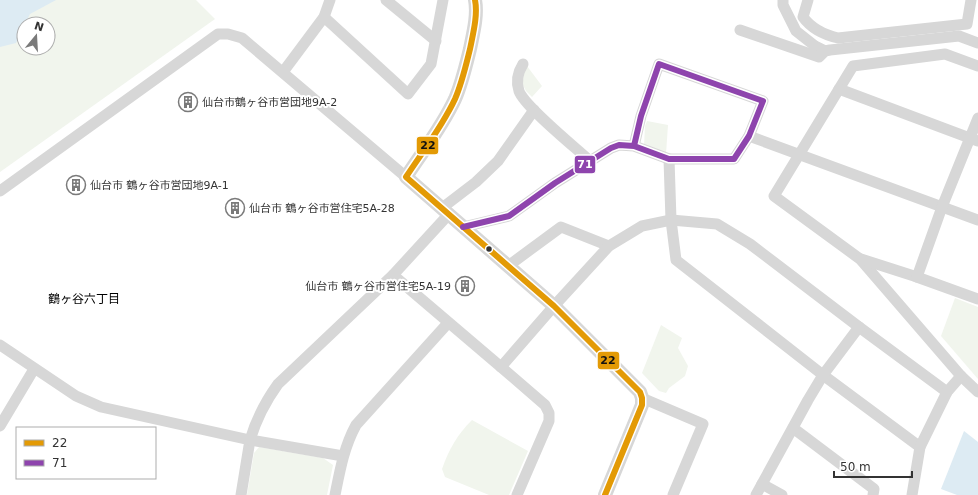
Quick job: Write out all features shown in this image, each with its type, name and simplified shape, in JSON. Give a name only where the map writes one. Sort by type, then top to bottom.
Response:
[{"type":"street","points":[[283,72],[324,17],[330,0]]},
{"type":"street","points":[[386,0],[436,41]]},
{"type":"street","points":[[324,17],[408,94],[430,64],[436,41],[442,0]]},
{"type":"street","points":[[406,177],[440,126],[456,97],[473,34],[476,5],[475,0]]},
{"type":"street","points":[[783,0],[783,5],[796,31],[815,46],[825,51],[959,36],[978,42]]},
{"type":"street","points":[[808,0],[803,17],[808,24],[827,35],[838,38],[967,24],[971,0]]},
{"type":"street","points":[[740,30],[819,57],[825,51]]},
{"type":"street","points":[[0,192],[218,34],[228,34],[242,38],[446,211],[554,306],[640,392],[642,405],[605,495]]},
{"type":"street","points":[[978,66],[945,54],[853,66],[798,154],[774,196],[860,259],[961,376],[978,392]]},
{"type":"street","points":[[523,64],[518,73],[519,91],[534,110],[590,161]]},
{"type":"street","points":[[464,227],[509,216],[555,183],[615,146],[634,146],[669,158],[734,159],[749,136],[763,101],[659,64],[634,146]]},
{"type":"street","points":[[839,89],[974,139]]},
{"type":"street","points":[[241,495],[250,440],[256,419],[278,384],[393,275],[446,211],[498,161],[534,110]]},
{"type":"street","points":[[917,277],[942,207],[974,139],[978,118]]},
{"type":"street","points":[[749,136],[978,220]]},
{"type":"street","points":[[669,158],[672,220],[676,260],[823,375],[920,447]]},
{"type":"street","points":[[501,367],[609,246],[642,226],[672,220],[717,224],[750,244],[947,392]]},
{"type":"street","points":[[508,266],[561,227],[609,246]]},
{"type":"street","points":[[860,259],[917,277],[978,299]]},
{"type":"street","points":[[393,275],[545,405],[549,421],[517,495]]},
{"type":"street","points":[[335,495],[343,456],[356,425],[448,323]]},
{"type":"street","points":[[756,495],[823,375],[859,327]]},
{"type":"street","points":[[0,345],[76,396],[102,407],[250,440],[343,456]]},
{"type":"street","points":[[0,426],[34,369]]},
{"type":"street","points":[[912,495],[920,447],[947,392],[961,376]]},
{"type":"street","points":[[642,398],[703,424],[673,495]]},
{"type":"street","points":[[793,428],[874,490],[873,495]]},
{"type":"street","points":[[762,484],[782,495]]},
{"type":"shaded area","points":[[0,0],[196,0],[215,19],[0,172]]},
{"type":"shaded area","points":[[0,0],[56,0],[30,14],[29,16],[16,16],[16,43],[0,47]]},
{"type":"shaded area","points":[[527,66],[542,86],[532,97],[526,91],[522,83],[525,67]]},
{"type":"shaded area","points":[[647,121],[668,125],[666,154],[644,146],[645,126]]},
{"type":"shaded area","points":[[955,298],[978,307],[978,379],[941,336]]},
{"type":"shaded area","points":[[661,325],[682,338],[678,348],[688,366],[685,376],[669,388],[666,393],[659,391],[642,373]]},
{"type":"shaded area","points":[[472,420],[528,451],[509,495],[489,495],[445,477],[442,469],[448,455],[458,437]]},
{"type":"shaded area","points":[[964,431],[978,442],[978,495],[957,495],[941,489]]},
{"type":"shaded area","points":[[259,447],[323,458],[333,465],[327,495],[247,495],[254,453]]},
{"type":"transit line","name":"22","points":[[475,0],[476,18],[474,31],[462,80],[455,99],[438,129],[406,177],[554,306],[640,392],[642,405],[605,495]]},
{"type":"transit line","name":"71","points":[[463,227],[509,216],[555,183],[611,148],[619,145],[634,146],[669,159],[734,159],[749,136],[763,101],[659,64],[641,116],[634,146]]},
{"type":"place","name":"仙台市鶴ヶ谷市営団地9A-2","points":[[188,102]]},
{"type":"place","name":"仙台市 鶴ヶ谷市営団地9A-1","points":[[76,185]]},
{"type":"place","name":"仙台市 鶴ヶ谷市営住宅5A-28","points":[[235,208]]},
{"type":"place","name":"仙台市 鶴ヶ谷市営住宅5A-19","points":[[465,286]]},
{"type":"district","name":"鶴ヶ谷六丁目","points":[[84,299]]}]
